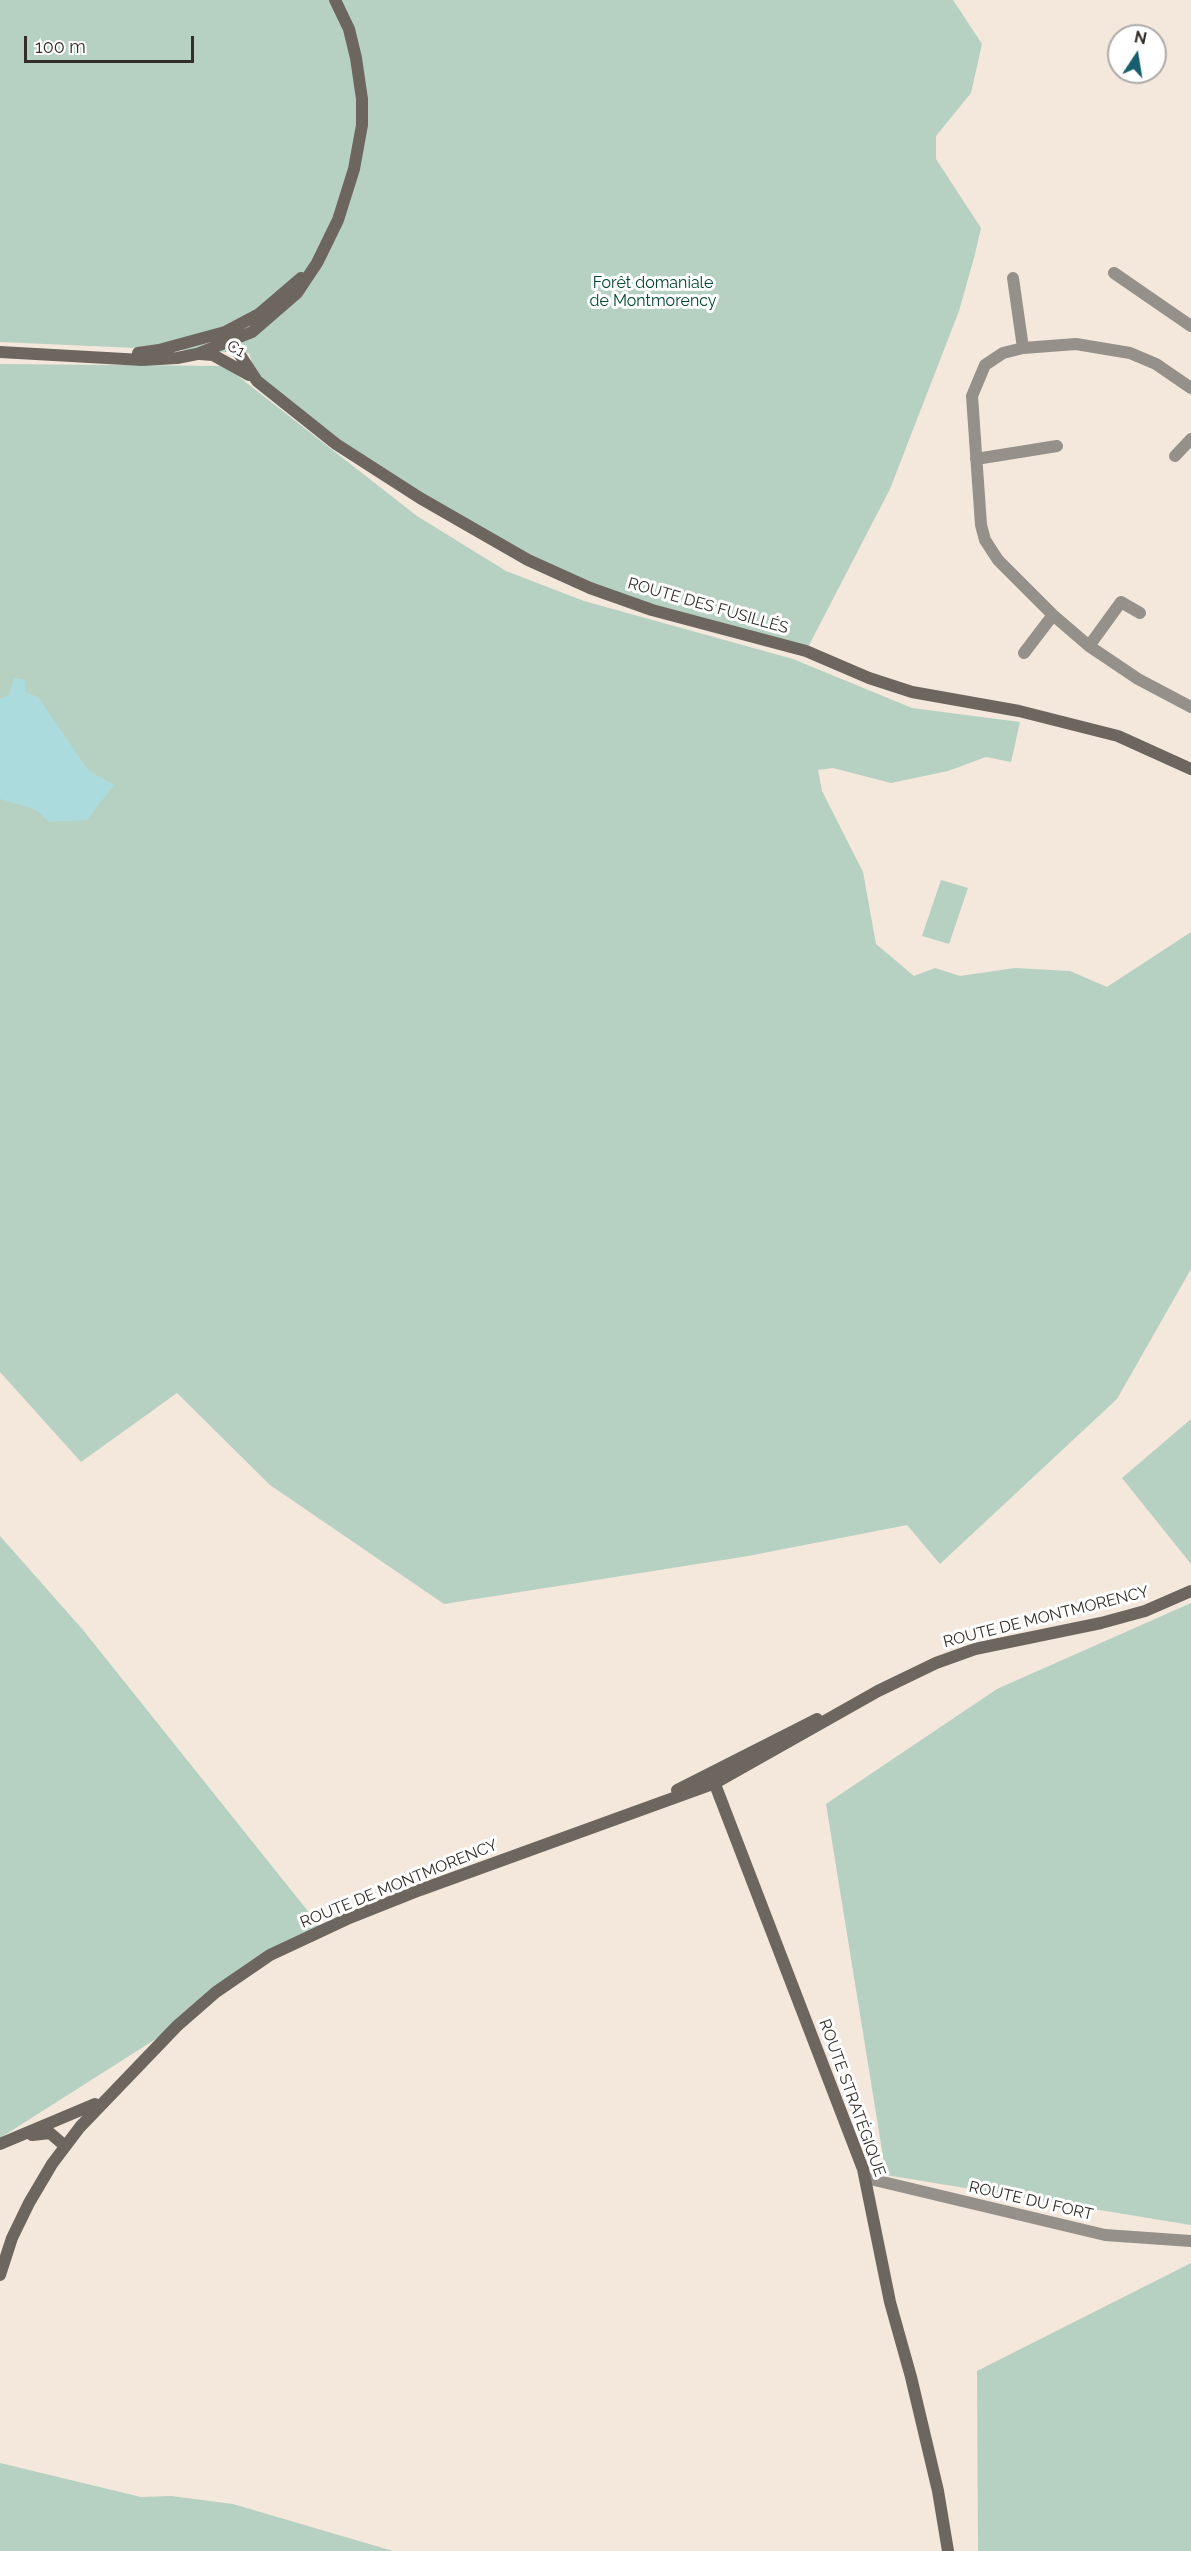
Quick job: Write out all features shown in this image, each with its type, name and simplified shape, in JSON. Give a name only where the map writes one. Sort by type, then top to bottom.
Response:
[{"type":"main road","points":[[0,352],[142,360],[177,358],[197,354],[227,337],[267,307],[317,263],[338,220],[354,169],[362,125],[362,99],[349,29],[335,0]]},
{"type":"main road","points":[[66,354],[159,350],[227,337]]},
{"type":"main road","name":"C1","points":[[227,337],[236,366]]},
{"type":"main road","name":"ROUTE DES FUSILLÉS","points":[[227,337],[257,381],[336,444],[420,498],[528,560],[590,588],[651,610],[806,651],[869,678],[912,692],[1019,711],[1118,736],[1191,769]]},
{"type":"main road","name":"C1","points":[[197,354],[213,355],[236,366],[257,381]]},
{"type":"main road","name":"ROUTE DE MONTMORENCY","points":[[115,2089],[177,2026],[216,1992],[270,1955],[347,1919],[633,1812],[713,1779],[926,1667],[964,1653],[1145,1611],[1191,1591]]},
{"type":"main road","name":"ROUTE STRATÉGIQUE","points":[[713,1779],[866,2178],[890,2302],[911,2377],[938,2491],[948,2551]]},
{"type":"main road","points":[[0,2144],[83,2111],[115,2089]]},
{"type":"main road","points":[[0,2275],[22,2216],[67,2143],[115,2089]]},
{"type":"main road","points":[[54,2121],[63,2122],[71,2128],[67,2143]]},
{"type":"main road","points":[[12,2139],[47,2133],[67,2143]]},
{"type":"street","points":[[1114,273],[1191,326]]},
{"type":"street","points":[[1013,278],[1023,348]]},
{"type":"street","points":[[1188,385],[1155,364],[1130,353],[1076,344],[1023,348],[1003,353],[985,365],[977,379],[972,396],[981,525],[985,540],[998,560],[1053,615],[1089,646],[1138,679],[1191,706]]},
{"type":"street","points":[[1175,456],[1191,439]]},
{"type":"street","points":[[976,459],[1057,446]]},
{"type":"street","points":[[1089,646],[1121,602],[1140,613]]},
{"type":"street","points":[[1024,653],[1053,615]]},
{"type":"street","name":"ROUTE DU FORT","points":[[866,2178],[1105,2235],[1191,2241]]},
{"type":"green space","name":"Forêt domaniale de Montmorency","points":[[0,0],[953,0],[982,44],[971,93],[936,136],[936,159],[981,228],[959,311],[890,489],[806,651],[590,588],[420,498],[257,381],[249,353],[0,342]]},
{"type":"green space","points":[[0,364],[225,366],[417,516],[506,571],[584,601],[793,659],[912,708],[1020,722],[1011,762],[986,757],[948,771],[891,783],[833,768],[818,770],[822,791],[863,872],[876,944],[914,976],[935,968],[960,976],[1015,968],[1070,971],[1107,987],[1191,932],[1191,1269],[1117,1399],[940,1564],[907,1525],[748,1556],[444,1604],[270,1485],[177,1393],[81,1462],[0,1372]]},
{"type":"green space","points":[[941,880],[968,888],[949,944],[922,936]]},
{"type":"green space","points":[[1191,1419],[1191,1564],[1122,1478]]},
{"type":"green space","points":[[0,1536],[83,1630],[323,1930],[241,1972],[181,2023],[0,2138]]},
{"type":"green space","points":[[1191,1603],[1191,2225],[886,2175],[826,1804],[997,1689]]},
{"type":"green space","points":[[1191,2263],[1191,2551],[978,2551],[977,2371]]},
{"type":"green space","points":[[0,2463],[141,2497],[171,2496],[233,2504],[393,2551],[0,2551]]},
{"type":"water","points":[[14,678],[26,680],[25,691],[39,698],[88,770],[114,785],[87,820],[49,822],[35,809],[0,799],[0,699],[9,695]]}]
